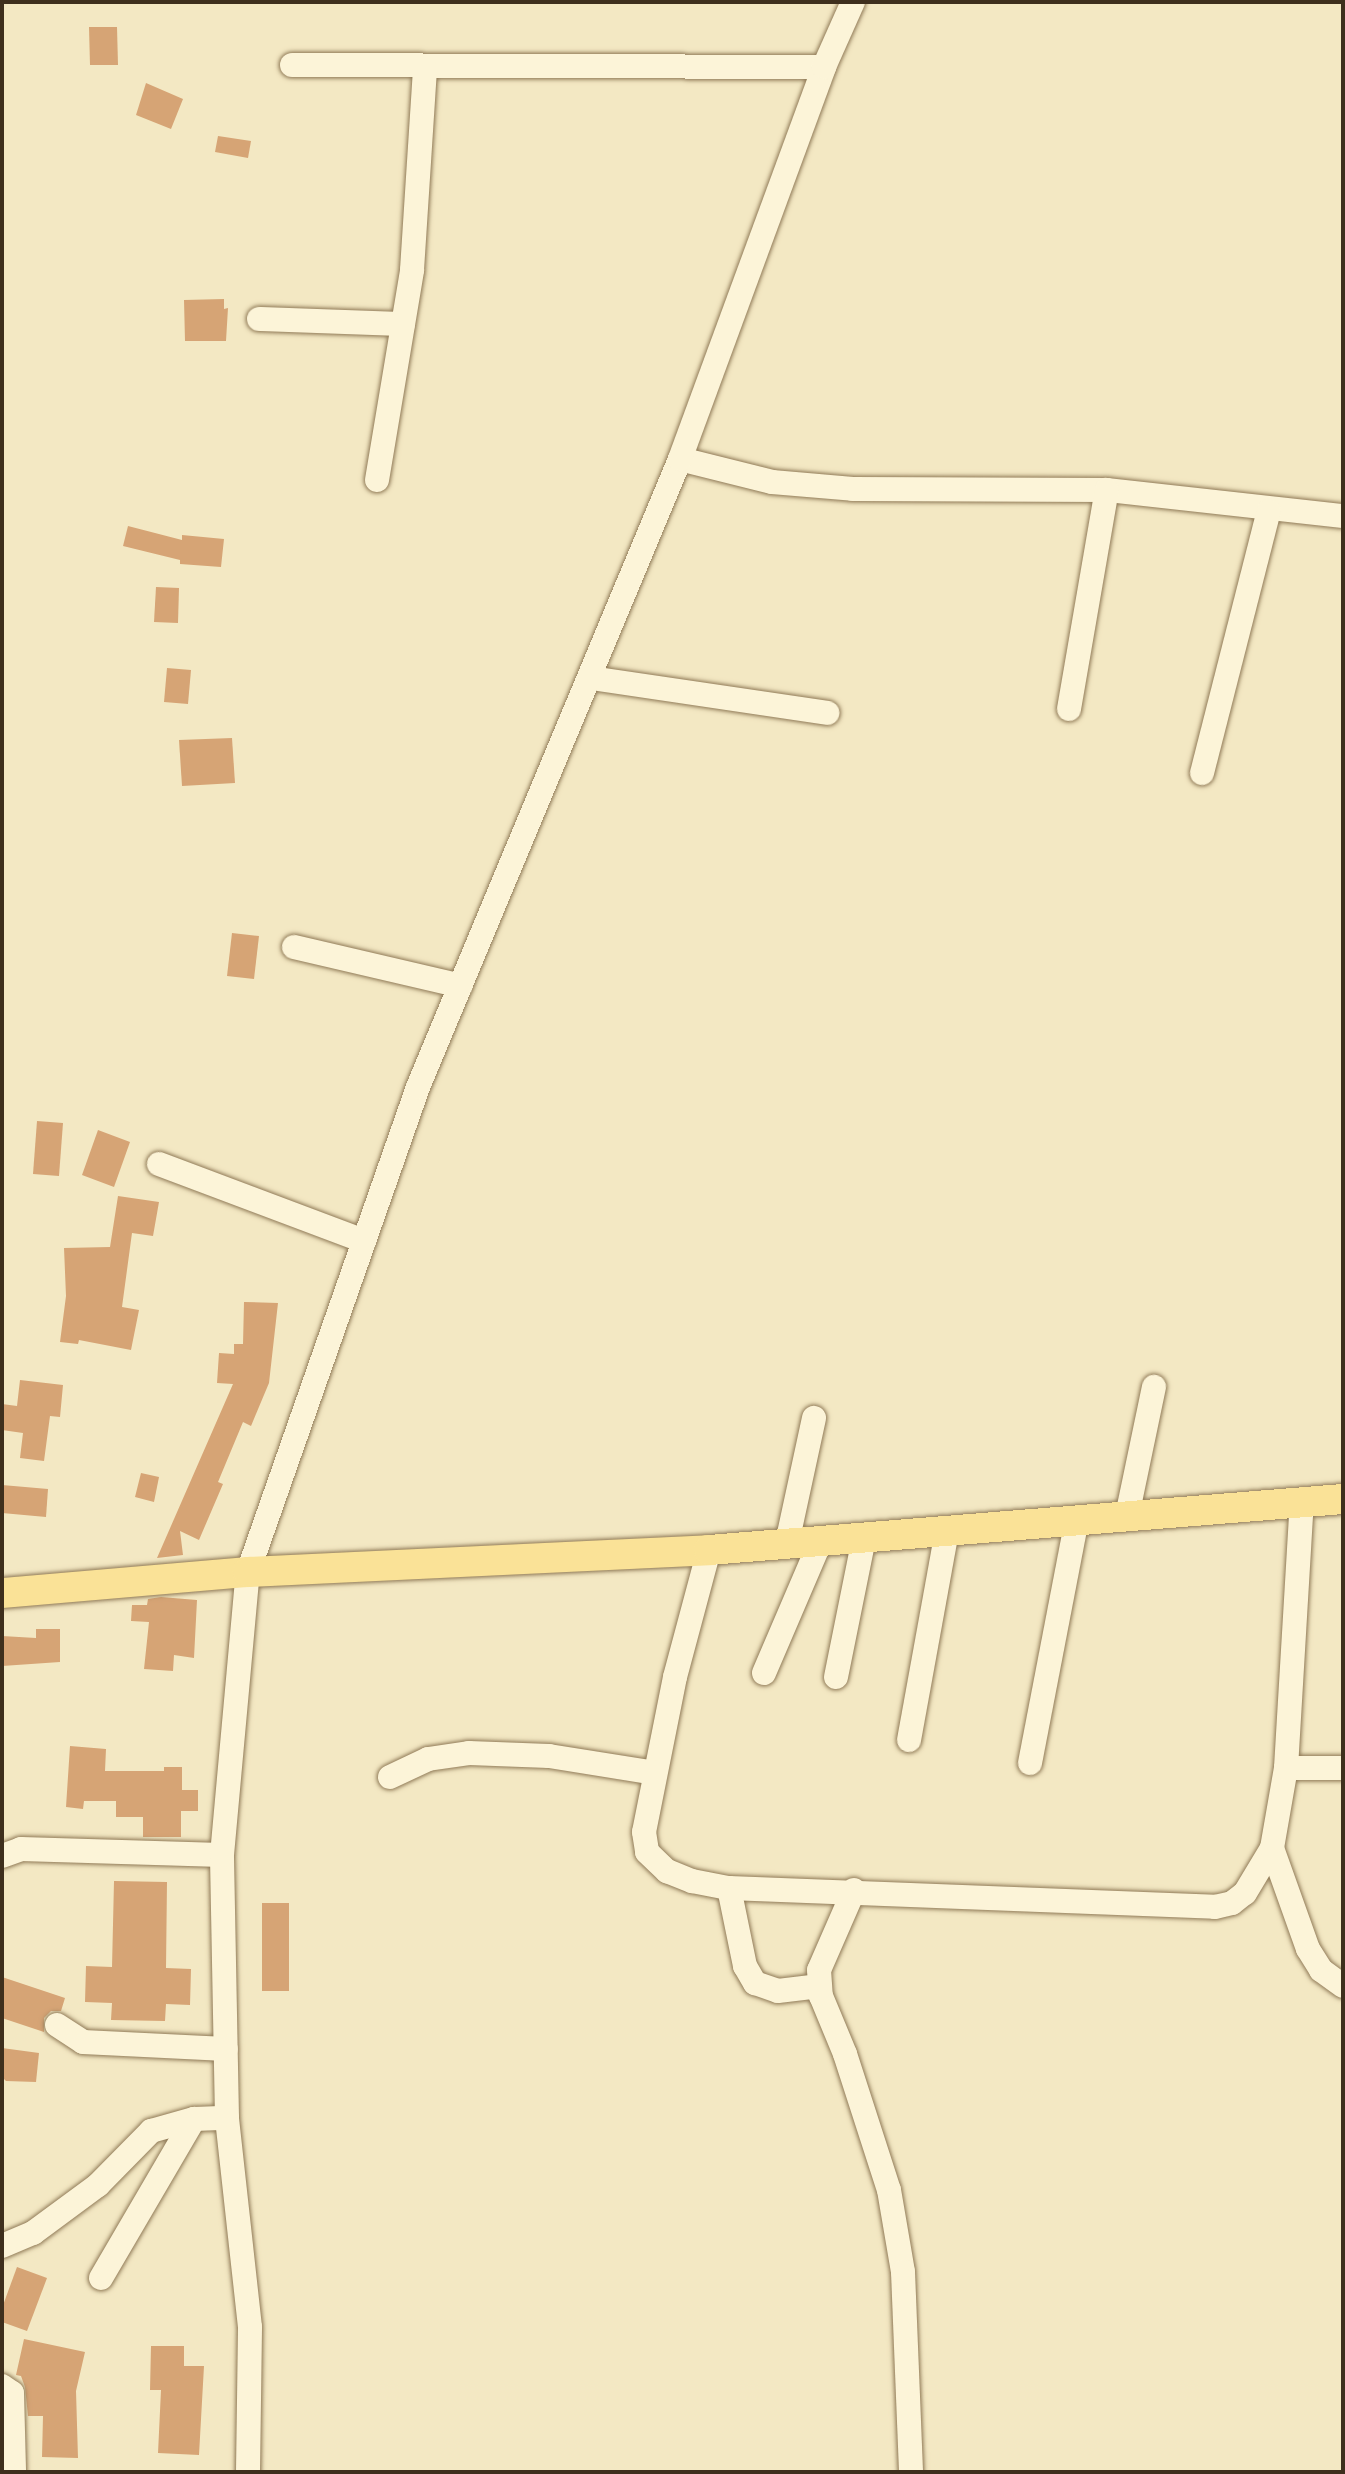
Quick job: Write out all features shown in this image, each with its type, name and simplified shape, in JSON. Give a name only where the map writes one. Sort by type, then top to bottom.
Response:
[{"type":"main road","points":[[2,1593],[248,1572],[709,1550],[1343,1499]]},
{"type":"street","points":[[248,2472],[250,2327],[227,2118],[222,1855],[248,1572],[418,1087],[680,459],[824,67],[853,2]]},
{"type":"street","points":[[292,65],[425,68],[824,67]]},
{"type":"street","points":[[377,480],[412,270],[425,68]]},
{"type":"street","points":[[259,319],[403,324]]},
{"type":"street","points":[[680,459],[772,482],[853,489],[1107,490],[1269,511],[1343,516]]},
{"type":"street","points":[[1069,709],[1107,490]]},
{"type":"street","points":[[1202,773],[1269,511]]},
{"type":"street","points":[[591,678],[827,713]]},
{"type":"street","points":[[294,947],[461,986]]},
{"type":"street","points":[[159,1164],[364,1241]]},
{"type":"street","points":[[1127,1516],[1154,1387]]},
{"type":"street","points":[[787,1543],[814,1418]]},
{"type":"street","points":[[709,1550],[675,1677],[644,1832],[647,1852],[667,1871],[692,1881],[729,1888],[854,1890],[1215,1907],[1232,1903],[1245,1893],[1272,1848],[1286,1768],[1302,1501]]},
{"type":"street","points":[[1030,1763],[1077,1520]]},
{"type":"street","points":[[909,1740],[947,1530]]},
{"type":"street","points":[[836,1677],[864,1538]]},
{"type":"street","points":[[764,1673],[821,1540]]},
{"type":"street","points":[[390,1777],[428,1759],[469,1753],[549,1756],[655,1773]]},
{"type":"street","points":[[1286,1768],[1343,1768]]},
{"type":"street","points":[[1272,1848],[1308,1949],[1321,1970],[1343,1986]]},
{"type":"street","points":[[2,1856],[21,1849],[222,1855]]},
{"type":"street","points":[[729,1888],[745,1966],[755,1983],[778,1991],[820,1986]]},
{"type":"street","points":[[854,1890],[819,1970],[820,1986],[889,2190],[903,2272],[911,2472]]},
{"type":"street","points":[[57,2025],[83,2042],[226,2049]]},
{"type":"street","points":[[2,2246],[33,2233],[98,2185],[151,2131],[194,2119],[227,2118]]},
{"type":"street","points":[[101,2278],[194,2119]]},
{"type":"street","points":[[2,2386],[12,2393],[14,2472]]},
{"type":"building","points":[[89,27],[117,27],[118,65],[90,65]]},
{"type":"building","points":[[146,83],[183,99],[171,129],[136,115]]},
{"type":"building","points":[[218,136],[251,141],[248,158],[215,152]]},
{"type":"building","points":[[224,299],[224,309],[228,308],[226,341],[185,341],[184,300]]},
{"type":"building","points":[[128,526],[182,540],[182,535],[224,539],[221,567],[180,564],[180,560],[123,546]]},
{"type":"building","points":[[156,587],[179,588],[178,623],[154,622]]},
{"type":"building","points":[[167,668],[191,670],[188,704],[164,702]]},
{"type":"building","points":[[232,738],[235,783],[182,786],[179,740]]},
{"type":"building","points":[[232,933],[259,936],[254,979],[227,976]]},
{"type":"building","points":[[37,1121],[63,1123],[59,1176],[33,1174]]},
{"type":"building","points":[[98,1130],[130,1142],[114,1187],[82,1175]]},
{"type":"building","points":[[118,1196],[159,1202],[153,1236],[132,1233],[122,1307],[139,1310],[131,1350],[79,1340],[78,1344],[60,1342],[66,1296],[64,1248],[110,1247]]},
{"type":"building","points":[[244,1302],[278,1303],[269,1383],[251,1426],[243,1422],[218,1482],[223,1484],[199,1540],[180,1531],[183,1555],[157,1558],[233,1384],[217,1383],[219,1353],[234,1354],[234,1344],[243,1344]]},
{"type":"building","points":[[20,1380],[63,1385],[60,1417],[50,1416],[44,1461],[20,1458],[23,1433],[2,1430],[2,1404],[17,1406]]},
{"type":"building","points":[[141,1473],[159,1477],[154,1502],[135,1497]]},
{"type":"building","points":[[2,1485],[48,1489],[46,1517],[2,1513]]},
{"type":"building","points":[[148,1599],[197,1600],[194,1658],[174,1655],[173,1671],[144,1669],[149,1622],[131,1621],[132,1605],[147,1605]]},
{"type":"building","points":[[36,1629],[60,1629],[60,1662],[2,1666],[2,1636],[36,1638]]},
{"type":"building","points":[[70,1746],[106,1749],[105,1771],[164,1771],[164,1767],[182,1767],[182,1790],[198,1790],[198,1811],[181,1811],[181,1837],[143,1837],[143,1817],[116,1817],[116,1801],[84,1801],[83,1809],[66,1807]]},
{"type":"building","points":[[114,1881],[167,1882],[166,1968],[191,1969],[190,2005],[166,2004],[165,2021],[111,2020],[112,2003],[85,2002],[86,1966],[112,1967]]},
{"type":"building","points":[[262,1903],[289,1903],[289,1991],[262,1991]]},
{"type":"building","points":[[2,1977],[65,1998],[61,2011],[51,2011],[44,2018],[44,2032],[2,2018]]},
{"type":"building","points":[[2,2048],[39,2053],[36,2082],[6,2081],[2,2077]]},
{"type":"building","points":[[17,2267],[47,2278],[27,2331],[2,2322],[2,2308]]},
{"type":"building","points":[[24,2339],[85,2352],[76,2391],[78,2458],[42,2457],[43,2416],[28,2416],[25,2387],[21,2376],[16,2375]]},
{"type":"building","points":[[151,2346],[184,2346],[184,2366],[204,2366],[199,2455],[158,2453],[161,2390],[150,2390]]}]
